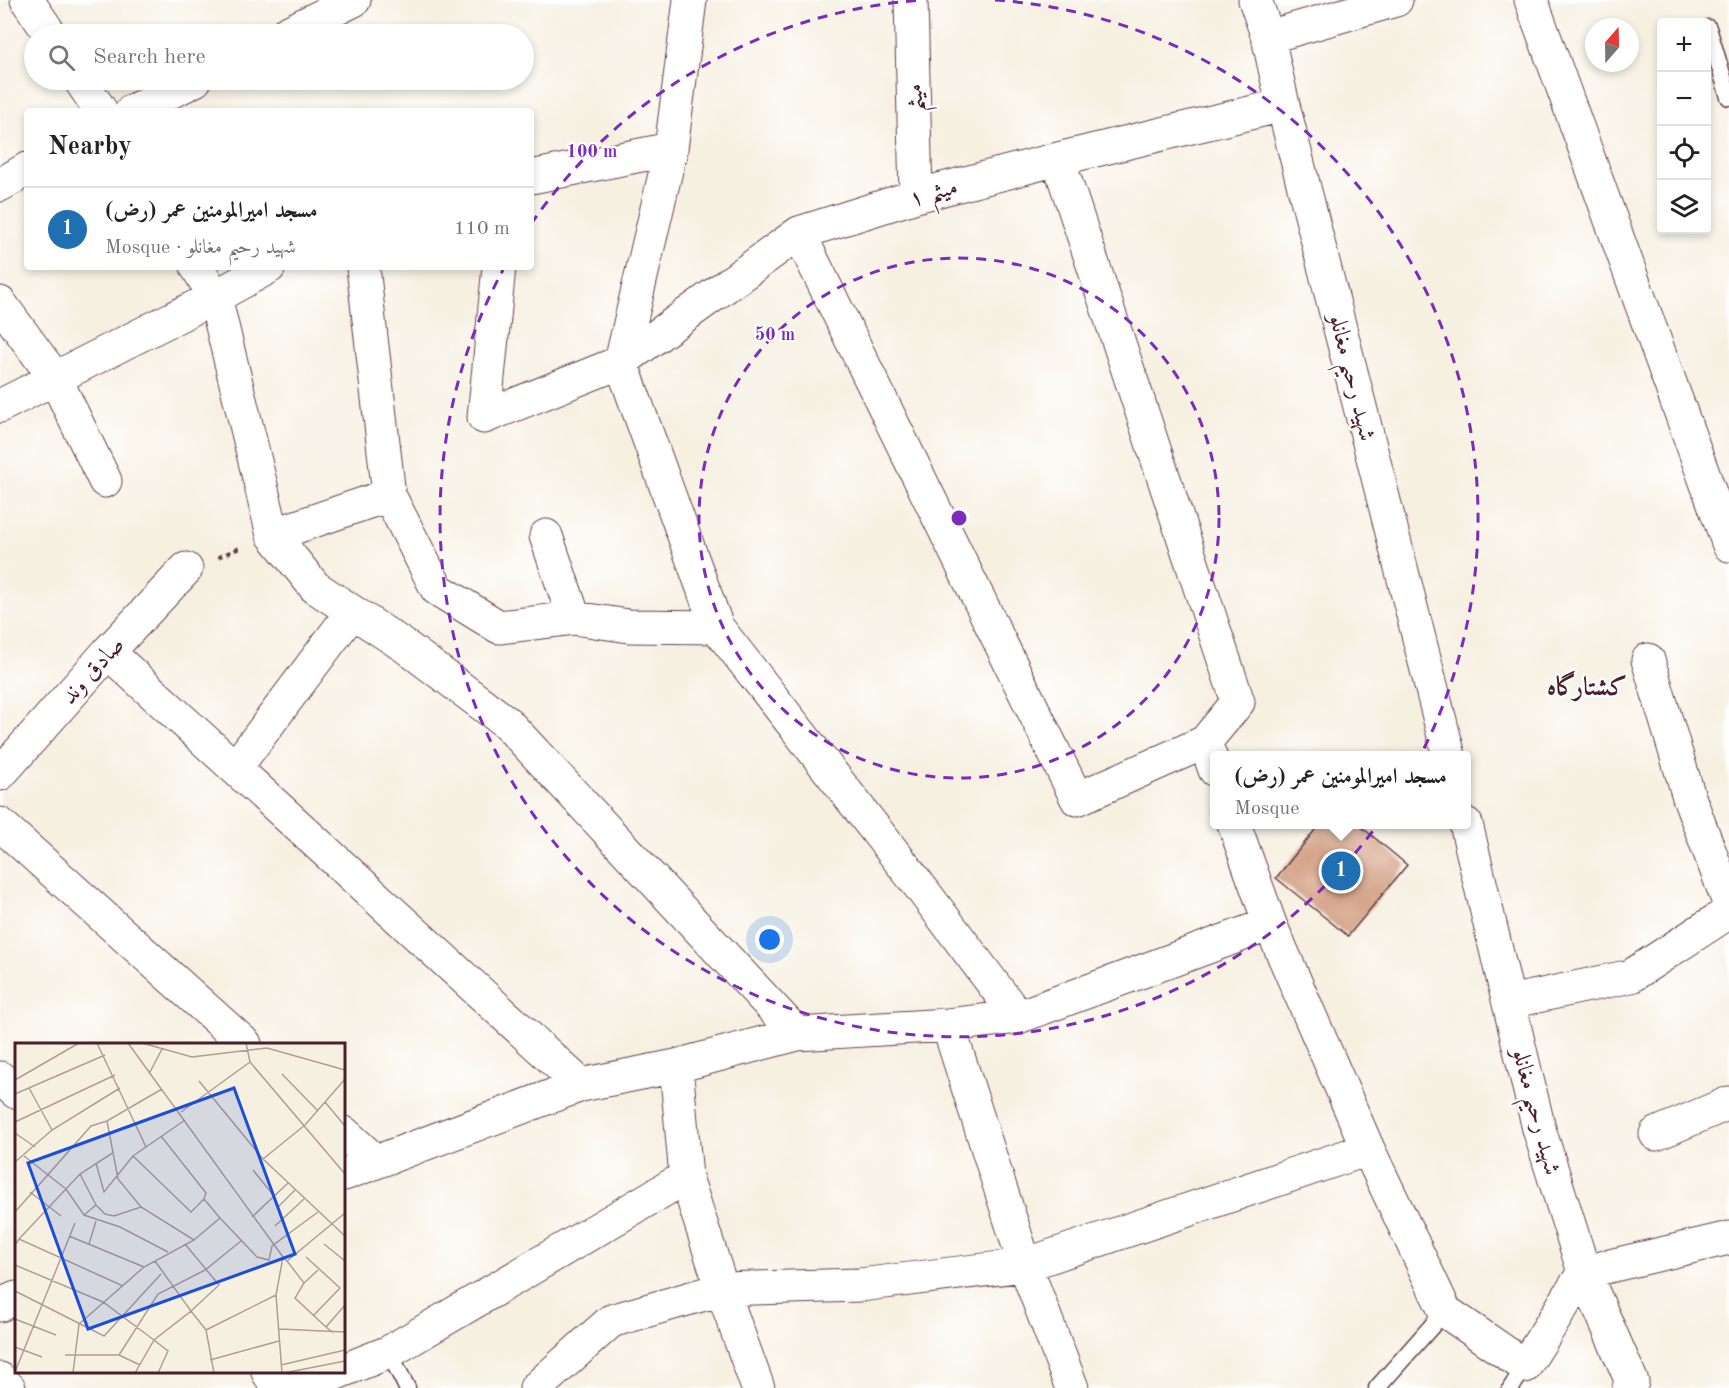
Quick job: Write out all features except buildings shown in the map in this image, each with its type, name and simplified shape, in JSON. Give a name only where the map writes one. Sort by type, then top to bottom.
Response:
[{"type":"street","points":[[27,0],[43,24]]},
{"type":"street","points":[[305,24],[354,0]]},
{"type":"street","points":[[690,0],[671,149],[621,362],[717,627],[918,884],[1018,1017]]},
{"type":"street","name":"میثم","points":[[911,0],[916,196]]},
{"type":"street","name":"شهید رحیم مغانلو","points":[[1255,0],[1268,37],[1283,105],[1448,751]]},
{"type":"street","points":[[1268,37],[1396,0]]},
{"type":"street","points":[[1531,0],[1729,545]]},
{"type":"street","points":[[87,90],[99,108]]},
{"type":"street","points":[[138,108],[175,90]]},
{"type":"street","name":"۱ میثم","points":[[499,270],[484,417],[621,362],[799,233],[916,196],[1283,105]]},
{"type":"street","points":[[534,176],[671,149]]},
{"type":"street","points":[[1058,159],[1238,702],[1213,751]]},
{"type":"street","points":[[0,185],[24,171]]},
{"type":"street","points":[[799,233],[1077,800],[1210,756]]},
{"type":"street","points":[[199,270],[215,297],[273,535],[315,587],[406,646],[507,723],[797,1034]]},
{"type":"street","points":[[0,406],[264,270]]},
{"type":"street","points":[[363,270],[389,495],[437,589],[499,627],[574,618],[629,626],[717,627]]},
{"type":"street","points":[[0,303],[55,378],[105,481]]},
{"type":"street","points":[[273,535],[389,495]]},
{"type":"street","points":[[546,536],[574,618]]},
{"type":"street","name":"صادق وند","points":[[0,774],[186,568]]},
{"type":"street","points":[[236,767],[352,612]]},
{"type":"street","points":[[108,652],[581,1084]]},
{"type":"street","points":[[1648,660],[1689,797],[1729,903]]},
{"type":"street","points":[[0,824],[244,1043]]},
{"type":"street","points":[[1235,829],[1270,924],[1368,1149],[1445,1311],[1518,1377],[1584,1272],[1729,1238]]},
{"type":"street","name":"شهید رحیم مغانلو","points":[[1467,829],[1539,1129],[1584,1272],[1632,1386]]},
{"type":"street","points":[[1509,1002],[1631,976],[1729,912]]},
{"type":"street","points":[[345,1174],[581,1084],[676,1066],[797,1034],[948,1025],[1018,1017],[1270,924]]},
{"type":"street","points":[[948,1025],[1024,1265],[1072,1388]]},
{"type":"street","points":[[676,1066],[687,1177],[722,1289],[758,1388]]},
{"type":"street","points":[[0,1078],[15,1091]]},
{"type":"street","points":[[1656,1134],[1729,1103]]},
{"type":"street","points":[[345,1134],[376,1162]]},
{"type":"street","points":[[536,1388],[611,1321],[722,1289],[860,1285],[1024,1265],[1368,1149]]},
{"type":"street","points":[[345,1370],[389,1352],[687,1177]]},
{"type":"street","points":[[0,1305],[15,1298]]},
{"type":"street","points":[[269,1373],[278,1388]]},
{"type":"street","points":[[296,1388],[334,1373]]},
{"type":"street","points":[[0,1379],[9,1388]]},
{"type":"lane","points":[[1711,38],[1729,97]]},
{"type":"lane","points":[[1377,1388],[1445,1311]]},
{"type":"lane","points":[[389,1352],[407,1388]]},
{"type":"path","points":[[186,568],[273,535]]},
{"type":"place","name":"مسجد امیرالمومنین عمر (رض)","points":[[1341,871]]},
{"type":"district","name":"کشتارگاه","points":[[1587,686]]}]
